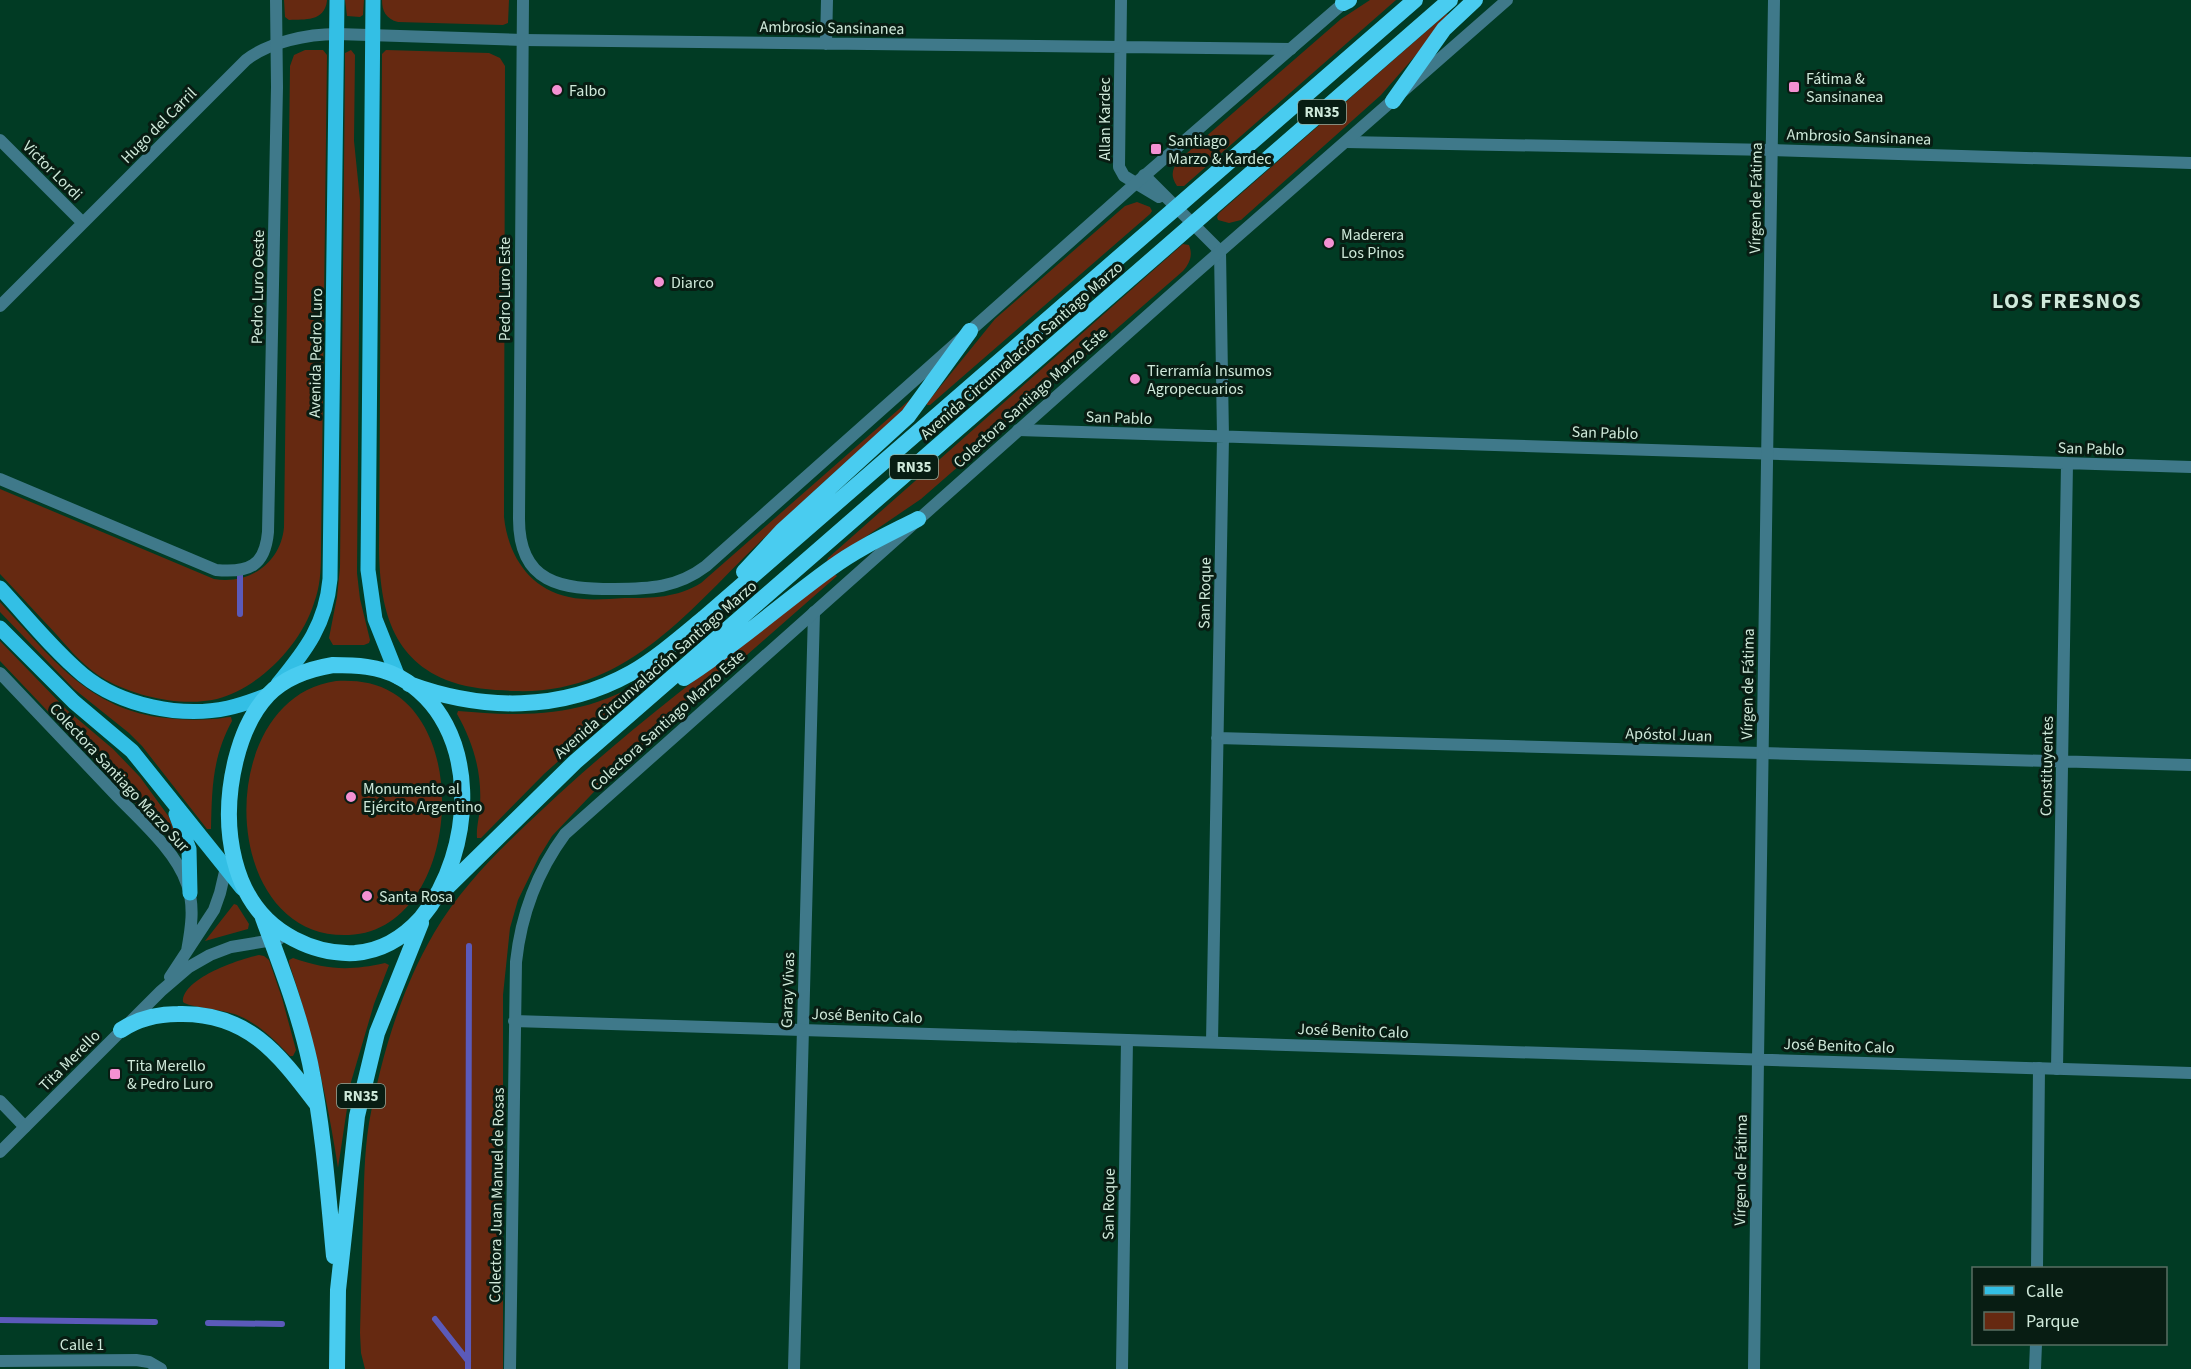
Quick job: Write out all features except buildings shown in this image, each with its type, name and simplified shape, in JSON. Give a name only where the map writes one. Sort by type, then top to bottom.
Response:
[{"type":"highway","name":"Avenida Circunvalación Santiago Marzo","points":[[404,680],[456,698],[488,703],[519,704],[570,698],[602,687],[632,672],[661,653],[1414,0]]},
{"type":"highway","name":"Avenida Circunvalación Santiago Marzo","points":[[429,906],[544,791],[636,709],[1450,0]]},
{"type":"highway","points":[[1393,101],[1444,29],[1475,0]]},
{"type":"highway","points":[[704,618],[775,538],[908,416],[970,331]]},
{"type":"highway","points":[[636,709],[718,657],[840,561],[918,519]]},
{"type":"highway","name":"RN35","points":[[337,1369],[338,1290],[354,1140],[366,1073],[383,1015],[429,906],[448,874],[459,835],[462,807],[455,749],[441,716],[427,699],[404,680],[374,668],[333,665],[294,676],[271,692],[260,705],[246,727],[234,767],[230,798],[231,842],[235,865],[249,897],[262,915],[299,1021],[317,1105],[338,1290]]},
{"type":"highway","name":"RN35","points":[[262,915],[289,937],[302,943],[329,952],[357,953],[384,947],[396,940],[429,906]]},
{"type":"highway","points":[[121,1030],[132,1022],[169,1014],[199,1015],[227,1021],[265,1042],[317,1105]]},
{"type":"main road","name":"Avenida Pedro Luro","points":[[271,692],[302,656],[315,634],[329,588],[337,0]]},
{"type":"main road","points":[[373,0],[368,570],[375,619],[404,680]]},
{"type":"main road","points":[[0,588],[78,670],[94,683],[119,696],[161,708],[202,711],[230,708],[271,692]]},
{"type":"main road","points":[[0,628],[74,702],[132,751],[249,897]]},
{"type":"main road","points":[[166,792],[187,842],[190,893]]},
{"type":"street","name":"Pedro Luro Oeste","points":[[0,479],[205,567],[228,572],[240,571],[258,562],[264,552],[268,532],[276,0]]},
{"type":"street","name":"Pedro Luro Este","points":[[523,0],[519,526],[526,554],[539,572],[560,584],[584,589],[652,588],[667,586],[688,578],[720,553],[970,331]]},
{"type":"street","points":[[826,44],[827,0]]},
{"type":"street","name":"Allan Kardec","points":[[1121,0],[1119,163],[1124,176],[1140,179]]},
{"type":"street","name":"Colectora Santiago Marzo Este","points":[[514,1021],[516,962],[523,916],[545,867],[565,834],[1220,251],[1507,0]]},
{"type":"street","name":"Vírgen de Fátima","points":[[1754,1369],[1774,0]]},
{"type":"street","points":[[970,331],[1140,179],[1346,1]]},
{"type":"street","name":"Hugo del Carril","points":[[0,306],[246,60],[277,45],[308,36],[373,35]]},
{"type":"street","name":"Ambrosio Sansinanea","points":[[373,35],[523,40],[1291,49]]},
{"type":"street","name":"Victor Lordi","points":[[0,140],[83,223]]},
{"type":"street","name":"Ambrosio Sansinanea","points":[[1346,142],[1772,150],[2191,163]]},
{"type":"street","points":[[1140,179],[1176,208],[1220,251]]},
{"type":"street","name":"San Roque","points":[[1212,1042],[1223,437],[1220,251]]},
{"type":"street","name":"San Pablo","points":[[1018,430],[2191,467]]},
{"type":"street","name":"Constituyentes","points":[[2057,1069],[2067,464]]},
{"type":"street","name":"Garay Vivas","points":[[794,1369],[814,612]]},
{"type":"street","name":"Colectora Santiago Marzo Sur","points":[[0,673],[168,851],[182,871],[190,893],[191,920],[187,951]]},
{"type":"street","name":"Apóstol Juan","points":[[1217,738],[2191,765]]},
{"type":"street","name":"Tita Merello","points":[[160,991],[214,910],[231,842]]},
{"type":"street","name":"Tita Merello","points":[[0,1152],[160,991],[189,967],[210,955],[231,947],[289,937]]},
{"type":"street","name":"José Benito Calo","points":[[514,1021],[2191,1073]]},
{"type":"street","name":"Colectora Juan Manuel de Rosas","points":[[510,1369],[514,1021]]},
{"type":"street","name":"San Roque","points":[[1122,1369],[1127,1040]]},
{"type":"street","points":[[2037,1267],[2038,1068]]},
{"type":"street","points":[[0,1101],[25,1127]]},
{"type":"street","points":[[2036,1345],[2036,1369]]},
{"type":"street","name":"Calle 1","points":[[0,1361],[136,1360],[150,1362],[161,1369]]},
{"type":"green space","points":[[284,0],[327,1],[322,13],[318,16],[289,20],[285,17]]},
{"type":"green space","points":[[345,0],[364,0],[363,15],[360,17],[347,16]]},
{"type":"green space","points":[[382,0],[509,0],[508,23],[503,25],[398,22],[390,19],[386,14]]},
{"type":"green space","points":[[1370,0],[1396,0],[1184,186],[1177,186],[1173,173],[1179,160],[1341,19]]},
{"type":"green space","points":[[1446,14],[1449,17],[1381,95],[1241,220],[1229,223],[1218,220],[1219,213]]},
{"type":"green space","points":[[305,50],[323,50],[327,55],[321,560],[318,591],[308,619],[289,649],[263,675],[248,685],[217,699],[203,701],[175,701],[146,696],[118,686],[92,671],[0,574],[0,489],[214,579],[227,580],[251,575],[270,561],[277,551],[284,527],[290,66],[294,55]]},
{"type":"green space","points":[[351,50],[355,55],[354,141],[360,200],[357,573],[360,599],[370,640],[364,645],[333,645],[329,638],[340,567],[345,53]]},
{"type":"green space","points":[[386,50],[489,53],[500,58],[505,66],[504,517],[506,531],[516,557],[532,578],[543,586],[569,597],[590,599],[655,597],[692,588],[701,583],[914,396],[915,399],[783,519],[683,618],[655,642],[624,662],[591,678],[555,688],[515,691],[475,688],[452,682],[431,673],[415,661],[402,646],[386,611],[382,592],[379,550],[382,54]]},
{"type":"green space","points":[[1137,202],[1150,207],[1152,211],[1150,214],[930,405],[927,405],[995,319],[1125,206]]},
{"type":"green space","points":[[1183,244],[1189,245],[1191,256],[1183,271],[921,499],[827,561],[828,558]]},
{"type":"green space","points":[[834,573],[837,576],[610,775],[552,836],[518,900],[510,928],[503,995],[503,1369],[365,1369],[360,1333],[364,1171],[369,1123],[379,1074],[393,1025],[411,978],[434,933],[445,915],[484,866],[578,777],[686,687]]},
{"type":"green space","points":[[0,602],[36,642],[73,677],[93,692],[115,704],[139,713],[173,719],[202,720],[231,717],[232,721],[220,748],[214,774],[211,829],[207,829],[142,746],[74,689],[0,612]]},
{"type":"green space","points":[[0,641],[67,710],[113,749],[140,777],[169,817],[179,843],[177,845],[0,661]]},
{"type":"green space","points":[[662,668],[544,774],[481,838],[477,838],[480,781],[472,746],[457,714],[458,711],[540,713],[589,705],[637,684]]},
{"type":"green space","points":[[336,681],[365,682],[386,689],[418,717],[434,750],[442,790],[440,830],[430,869],[411,902],[384,925],[349,935],[305,927],[274,900],[254,862],[246,817],[251,770],[267,729],[296,697]]},
{"type":"green space","points":[[234,904],[249,924],[248,929],[205,941]]},
{"type":"green space","points":[[259,955],[269,960],[282,998],[296,1050],[293,1056],[290,1056],[266,1032],[245,1019],[231,1013],[183,1002],[185,993],[202,978],[226,965]]},
{"type":"green space","points":[[293,958],[339,968],[385,963],[389,965],[374,1004],[351,1082],[338,1168],[318,1064],[289,963],[289,960]]},
{"type":"waterway","points":[[240,571],[240,614]]},
{"type":"waterway","points":[[468,1369],[469,946]]},
{"type":"waterway","points":[[435,1319],[468,1361]]},
{"type":"waterway","points":[[0,1320],[155,1322]]},
{"type":"waterway","points":[[208,1323],[282,1324]]},
{"type":"place","name":"Fátima & Sansinanea","points":[[1794,87]]},
{"type":"place","name":"Falbo","points":[[557,90]]},
{"type":"place","name":"Santiago Marzo & Kardec","points":[[1156,149]]},
{"type":"place","name":"Maderera Los Pinos","points":[[1329,243]]},
{"type":"place","name":"Diarco","points":[[659,282]]},
{"type":"place","name":"Tierramía Insumos Agropecuarios","points":[[1135,379]]},
{"type":"place","name":"Monumento al Ejército Argentino","points":[[351,797]]},
{"type":"place","name":"Santa Rosa","points":[[367,896]]},
{"type":"place","name":"Tita Merello & Pedro Luro","points":[[115,1074]]},
{"type":"district","name":"LOS FRESNOS","points":[[2067,300]]}]
